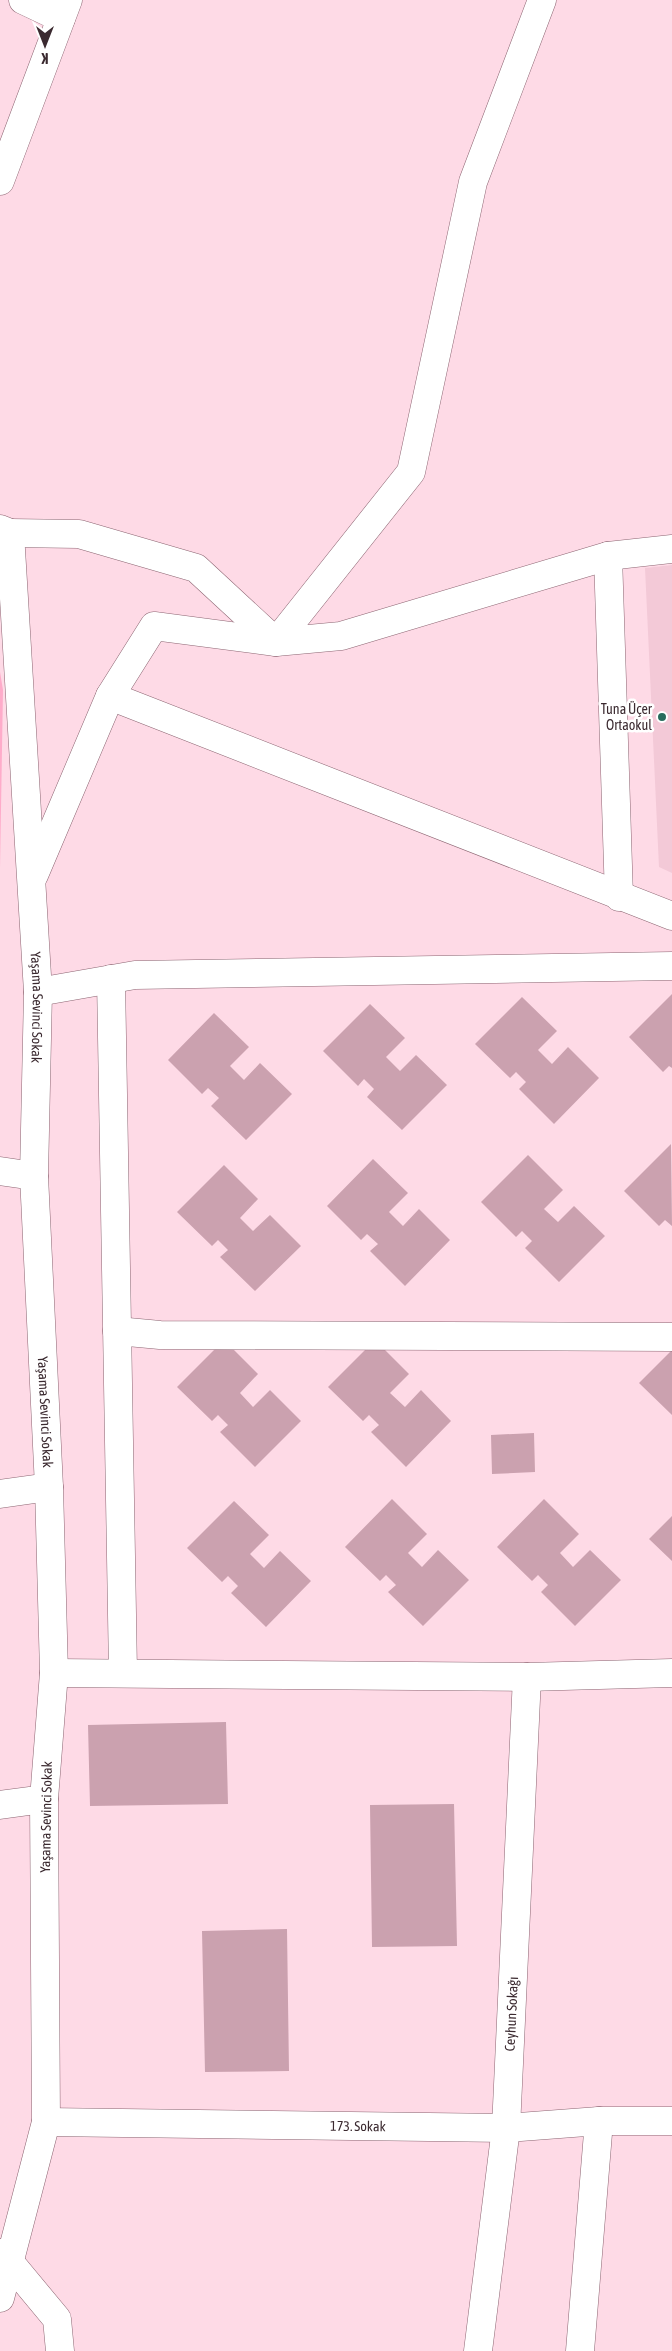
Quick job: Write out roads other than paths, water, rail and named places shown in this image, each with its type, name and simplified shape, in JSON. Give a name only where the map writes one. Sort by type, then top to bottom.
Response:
[{"type":"street","points":[[0,180],[64,9],[23,0]]},
{"type":"street","points":[[276,642],[411,472],[473,182],[542,0]]},
{"type":"street","points":[[5,531],[79,534],[196,568],[276,642]]},
{"type":"street","name":"Yaşama Sevinci Sokak","points":[[0,2298],[3,2260],[46,2122],[44,1799],[54,1674],[49,1487],[34,1176],[38,992],[32,881],[5,531]]},
{"type":"street","points":[[32,881],[110,696],[154,626],[276,642],[341,636],[608,556],[672,550]]},
{"type":"street","points":[[608,556],[619,897]]},
{"type":"street","points":[[110,696],[619,897],[672,916]]},
{"type":"street","points":[[38,992],[135,975],[672,966]]},
{"type":"street","points":[[111,979],[123,1672]]},
{"type":"street","points":[[0,1171],[34,1176]]},
{"type":"street","points":[[117,1331],[160,1336],[672,1337]]},
{"type":"street","points":[[0,1494],[49,1487]]},
{"type":"street","points":[[54,1674],[123,1672],[527,1677],[672,1673]]},
{"type":"street","name":"Ceyhun Sokağı","points":[[478,2351],[506,2128],[527,1677]]},
{"type":"street","points":[[0,1805],[44,1799]]},
{"type":"street","points":[[580,2351],[599,2121]]},
{"type":"street","name":"173. Sokak","points":[[46,2122],[506,2128],[599,2121],[672,2121]]},
{"type":"street","points":[[3,2260],[57,2320],[60,2351]]},
{"type":"place","name":"Tuna Üçer Ortaokul","points":[[662,717]]}]
